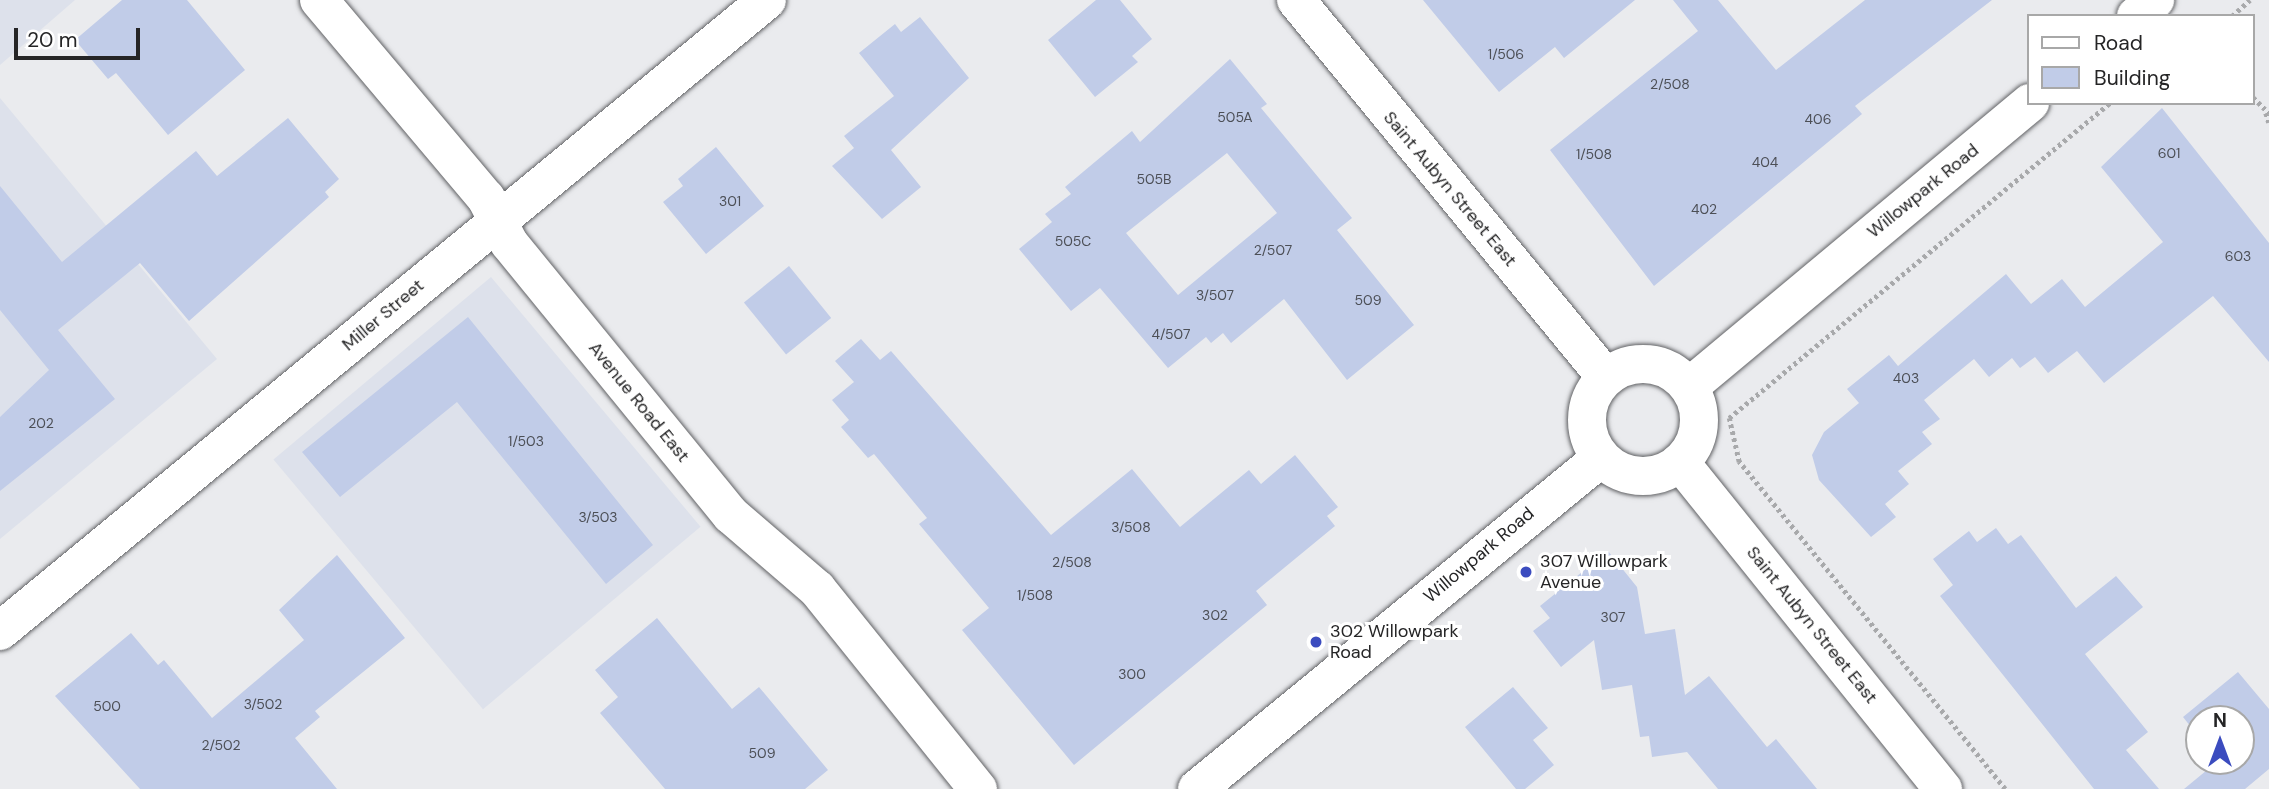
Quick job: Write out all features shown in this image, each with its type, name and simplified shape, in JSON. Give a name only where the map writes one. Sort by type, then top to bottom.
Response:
[{"type":"main road","name":"Avenue Road East","points":[[319,0],[486,198],[498,221],[731,515],[817,589],[978,789]]},
{"type":"main road","name":"Miller Street","points":[[0,631],[767,0]]},
{"type":"main road","name":"Saint Aubyn Street East","points":[[1296,0],[1606,377]]},
{"type":"main road","points":[[2138,14],[2155,0]]},
{"type":"main road","name":"Willowpark Road","points":[[1689,387],[2028,105]]},
{"type":"main road","points":[[1640,364],[1675,374],[1689,387],[1699,421],[1680,462],[1636,475],[1601,458],[1591,443],[1588,407],[1606,377],[1640,364]]},
{"type":"main road","name":"Willowpark Road","points":[[1197,789],[1601,458]]},
{"type":"main road","name":"Saint Aubyn Street East","points":[[1680,462],[1943,789]]},
{"type":"path","points":[[2234,14],[2250,0]]},
{"type":"path","points":[[2255,99],[2267,113],[2269,123]]},
{"type":"path","points":[[2005,789],[1739,462],[1729,418],[2108,105]]},
{"type":"shaded area","points":[[0,0],[75,0],[0,65]]},
{"type":"shaded area","points":[[0,98],[217,359],[0,539]]},
{"type":"shaded area","points":[[491,277],[701,527],[483,709],[273,460]]},
{"type":"building","points":[[122,0],[187,0],[245,70],[168,135],[116,73],[108,79],[75,40]]},
{"type":"building","points":[[1096,0],[1120,0],[1152,39],[1132,56],[1138,62],[1095,97],[1048,40]]},
{"type":"building","points":[[1423,0],[1635,0],[1564,58],[1555,47],[1499,92]]},
{"type":"building","points":[[1673,0],[1718,0],[1776,70],[1865,0],[1992,0],[1855,106],[1862,114],[1654,286],[1550,150],[1698,31]]},
{"type":"building","points":[[920,17],[969,78],[891,150],[921,187],[882,219],[832,166],[854,148],[844,136],[894,96],[859,53],[895,24],[901,32]]},
{"type":"building","points":[[1230,59],[1267,104],[1261,108],[1352,218],[1337,230],[1414,325],[1347,380],[1284,299],[1231,343],[1223,333],[1211,343],[1206,337],[1168,368],[1100,288],[1071,311],[1019,249],[1052,222],[1045,214],[1071,194],[1065,187],[1132,131],[1140,142]],"holes":[[[1227,153],[1277,213],[1178,295],[1126,233]]]},
{"type":"building","points":[[2162,108],[2269,243],[2269,362],[2213,296],[2104,383],[2077,351],[2048,373],[2035,357],[2020,368],[2012,358],[1989,377],[1974,359],[1924,400],[1940,419],[1922,432],[1932,444],[1898,471],[1909,484],[1885,504],[1896,517],[1871,537],[1819,480],[1812,455],[1824,432],[1859,403],[1847,389],[1889,355],[1898,366],[2006,274],[2031,304],[2062,279],[2085,307],[2163,242],[2101,167]]},
{"type":"building","points":[[288,118],[339,179],[325,192],[329,197],[189,321],[140,263],[58,330],[115,399],[0,491],[0,417],[49,370],[0,310],[0,186],[62,262],[196,151],[217,176]]},
{"type":"building","points":[[716,147],[764,206],[706,254],[663,202],[683,186],[678,179]]},
{"type":"building","points":[[789,266],[831,318],[786,355],[744,303]]},
{"type":"building","points":[[468,317],[653,545],[606,584],[457,402],[340,497],[302,452]]},
{"type":"building","points":[[861,339],[880,360],[891,351],[1051,535],[1132,469],[1180,527],[1249,470],[1261,484],[1295,455],[1338,507],[1327,516],[1335,526],[1256,591],[1267,605],[1074,765],[962,630],[989,608],[919,524],[927,518],[874,454],[868,458],[841,427],[849,420],[832,400],[854,382],[835,361]]},
{"type":"building","points":[[1996,528],[2008,544],[2021,535],[2076,608],[2116,576],[2143,607],[2085,654],[2148,732],[2126,750],[2159,789],[2094,789],[1940,596],[1953,585],[1933,559],[1969,531],[1977,542]]},
{"type":"building","points":[[1608,551],[1637,587],[1645,634],[1675,629],[1685,695],[1709,676],[1767,747],[1776,739],[1817,789],[1718,789],[1687,752],[1652,757],[1649,736],[1640,737],[1632,685],[1602,690],[1594,640],[1561,667],[1533,631],[1550,618],[1540,606]]},
{"type":"building","points":[[337,555],[405,638],[315,711],[320,717],[295,738],[337,789],[140,789],[55,696],[131,633],[158,665],[164,660],[212,718],[304,640],[279,610]]},
{"type":"building","points":[[657,618],[732,709],[759,687],[828,770],[805,789],[665,789],[600,713],[618,697],[595,670]]},
{"type":"building","points":[[2238,672],[2269,709],[2269,769],[2245,789],[2184,789],[2201,775],[2255,775],[2255,705],[2198,705]]},
{"type":"building","points":[[1513,687],[1548,728],[1533,740],[1554,765],[1525,789],[1516,789],[1465,727]]},
{"type":"place","name":"307 Willowpark Avenue","points":[[1526,572]]},
{"type":"place","name":"302 Willowpark Road","points":[[1316,642]]}]
